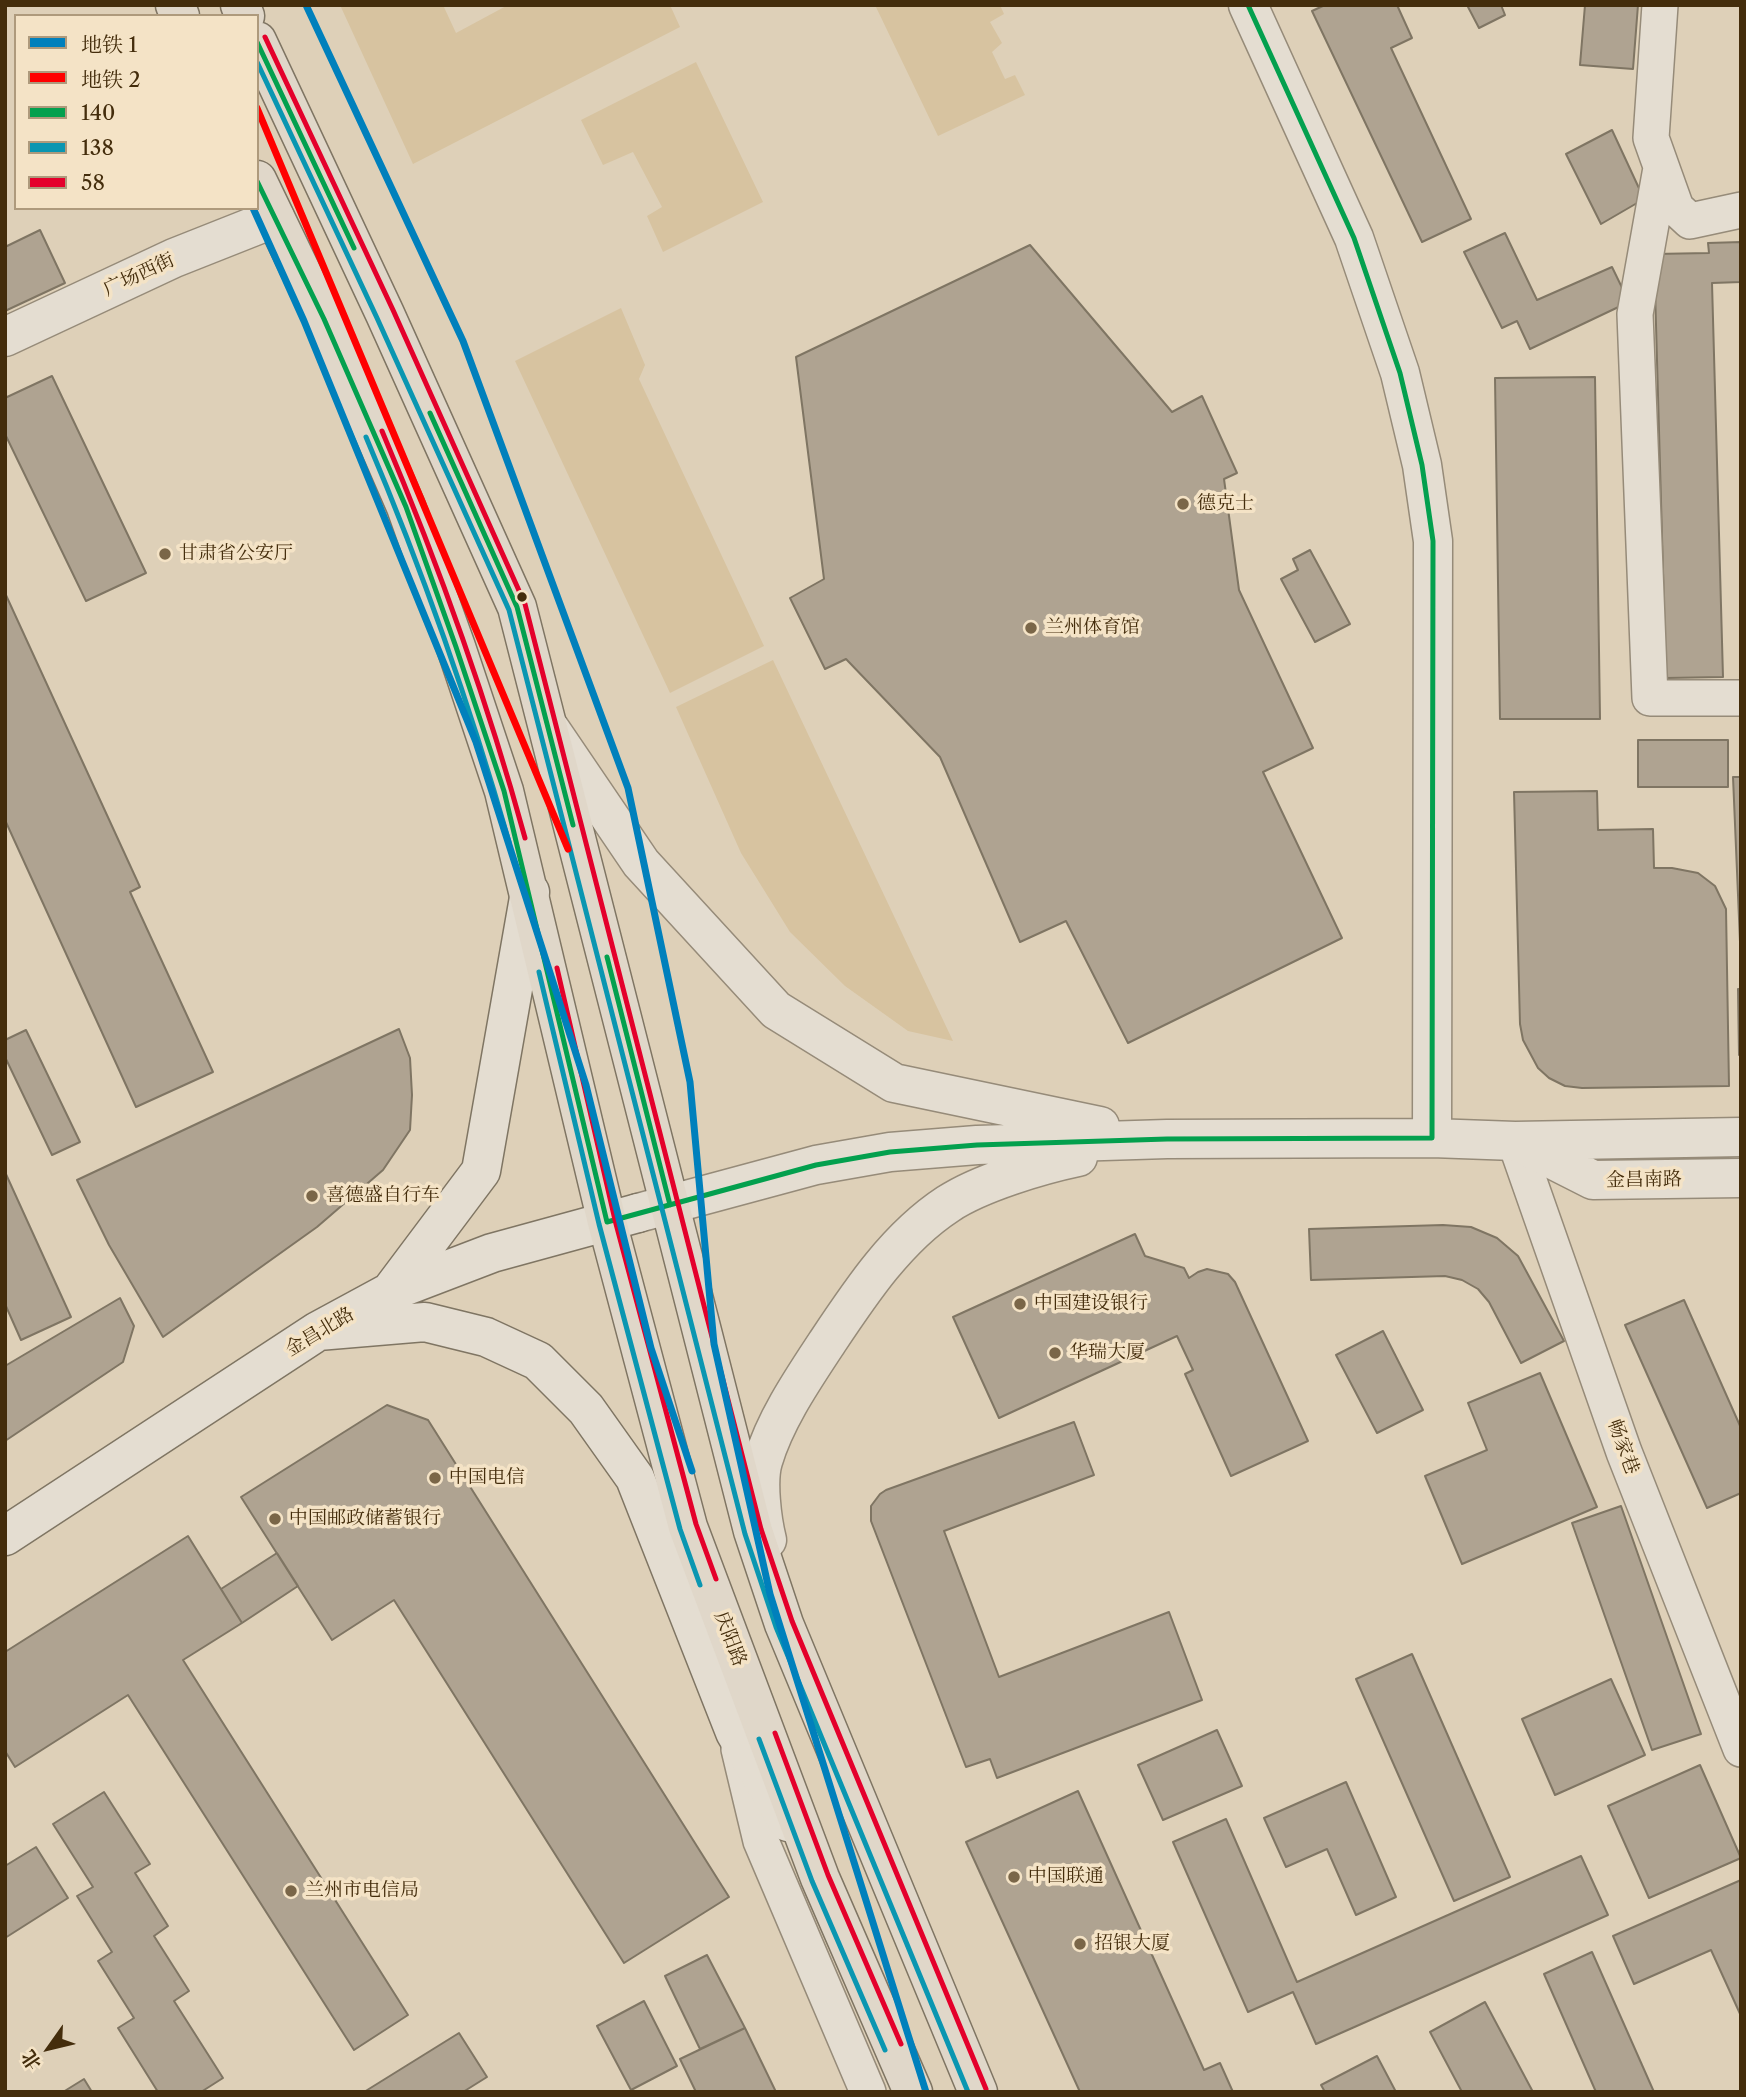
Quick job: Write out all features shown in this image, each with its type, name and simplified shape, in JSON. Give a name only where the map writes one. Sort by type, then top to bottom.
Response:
[{"type":"main road","name":"庆阳路","points":[[259,45],[385,314],[517,607],[547,724],[639,1213],[688,1527],[820,1878],[913,2092]]},
{"type":"main road","name":"庆阳路","points":[[259,184],[324,319],[406,507],[457,647],[504,790],[530,892],[639,1213],[784,1624],[978,2092]]},
{"type":"street","points":[[1248,5],[1354,238],[1399,373],[1422,465],[1433,541],[1432,1138]]},
{"type":"street","points":[[1660,5],[1651,138],[1676,208],[1690,222],[1741,210]]},
{"type":"street","points":[[1661,168],[1635,314],[1650,698],[1741,698]]},
{"type":"street","name":"广场西街","points":[[5,337],[174,258],[275,218]]},
{"type":"street","points":[[547,724],[641,863],[776,1010],[894,1083],[1167,1139]]},
{"type":"street","points":[[390,1292],[481,1171],[530,892]]},
{"type":"street","name":"金昌南路","points":[[639,1213],[816,1165],[890,1152],[977,1145],[1167,1139],[1432,1138],[1515,1141],[1741,1137]]},
{"type":"street","points":[[784,1624],[761,1515],[762,1462],[792,1394],[861,1291],[908,1236],[948,1204],[1000,1180],[1058,1161],[1167,1139]]},
{"type":"street","name":"金昌南路","points":[[1515,1141],[1592,1180],[1741,1178]]},
{"type":"street","name":"畅家巷","points":[[1515,1141],[1624,1452],[1741,1749]]},
{"type":"street","name":"金昌北路","points":[[5,1536],[318,1331],[390,1292],[492,1253],[639,1213]]},
{"type":"street","points":[[318,1331],[425,1322],[486,1337],[538,1361],[586,1409],[635,1478],[735,1732],[761,1841],[868,2092]]},
{"type":"street","points":[[735,1732],[820,1878]]},
{"type":"shaded area","points":[[340,5],[443,5],[456,33],[508,5],[670,5],[680,27],[413,164]]},
{"type":"shaded area","points":[[875,5],[1000,5],[1004,14],[990,22],[1002,43],[992,52],[1005,79],[1015,75],[1025,95],[938,136]]},
{"type":"shaded area","points":[[696,62],[763,202],[663,252],[647,216],[662,207],[633,152],[603,165],[581,120]]},
{"type":"shaded area","points":[[621,308],[645,365],[639,379],[764,646],[670,693],[515,361]]},
{"type":"shaded area","points":[[773,660],[953,1041],[908,1031],[845,986],[790,932],[741,853],[676,707]]},
{"type":"building","points":[[1325,5],[1397,5],[1412,38],[1391,48],[1471,219],[1422,242],[1312,11]]},
{"type":"building","points":[[1467,5],[1501,5],[1505,15],[1479,28]]},
{"type":"building","points":[[1585,5],[1638,5],[1633,69],[1580,65]]},
{"type":"building","points":[[1612,130],[1644,199],[1601,224],[1566,154]]},
{"type":"building","points":[[40,230],[65,283],[5,311],[5,247]]},
{"type":"building","points":[[1505,233],[1537,300],[1612,267],[1629,302],[1530,349],[1517,321],[1502,328],[1464,252]]},
{"type":"building","points":[[1741,242],[1741,282],[1712,283],[1723,677],[1666,678],[1654,254],[1709,253],[1708,243]]},
{"type":"building","name":"兰州体育馆","points":[[1030,245],[1172,412],[1202,396],[1237,473],[1224,479],[1239,590],[1313,748],[1263,772],[1342,938],[1128,1043],[1066,921],[1020,942],[940,757],[846,659],[825,669],[790,598],[824,579],[796,357]]},
{"type":"building","points":[[52,376],[146,573],[86,601],[5,434],[5,398]]},
{"type":"building","points":[[1595,377],[1600,719],[1500,719],[1495,378]]},
{"type":"building","points":[[1310,550],[1350,624],[1315,642],[1281,579],[1298,570],[1293,559]]},
{"type":"building","points":[[5,593],[140,887],[130,892],[213,1072],[136,1107],[5,820]]},
{"type":"building","points":[[1638,740],[1728,740],[1728,787],[1638,787]]},
{"type":"building","points":[[1733,777],[1741,777],[1741,942],[1740,942]]},
{"type":"building","points":[[1597,791],[1598,830],[1653,829],[1654,868],[1698,873],[1715,886],[1726,909],[1729,1086],[1565,1086],[1549,1078],[1538,1068],[1523,1040],[1520,1024],[1514,792]]},
{"type":"building","points":[[1738,989],[1741,989],[1741,1055],[1739,1055]]},
{"type":"building","points":[[399,1029],[410,1058],[410,1130],[383,1170],[317,1227],[163,1337],[109,1245],[77,1180]]},
{"type":"building","points":[[26,1030],[80,1142],[52,1155],[5,1057],[5,1040]]},
{"type":"building","points":[[5,1172],[71,1317],[21,1340],[5,1304]]},
{"type":"building","points":[[1443,1225],[1471,1227],[1497,1238],[1518,1256],[1564,1341],[1521,1363],[1489,1302],[1478,1289],[1462,1280],[1445,1276],[1311,1280],[1309,1229]]},
{"type":"building","name":"华瑞大厦","points":[[1135,1234],[1145,1256],[1184,1268],[1189,1278],[1207,1269],[1228,1274],[1235,1282],[1308,1441],[1231,1476],[1185,1374],[1193,1370],[1177,1336],[999,1418],[953,1317]]},
{"type":"building","points":[[120,1298],[134,1326],[123,1362],[5,1441],[5,1366]]},
{"type":"building","points":[[1684,1300],[1741,1428],[1741,1493],[1707,1508],[1625,1325]]},
{"type":"building","points":[[1383,1331],[1423,1410],[1377,1433],[1336,1355]]},
{"type":"building","points":[[1540,1373],[1597,1507],[1462,1564],[1425,1476],[1487,1450],[1468,1403]]},
{"type":"building","points":[[387,1405],[428,1420],[729,1897],[624,1963],[394,1600],[332,1640],[241,1497]]},
{"type":"building","points":[[1074,1422],[1094,1475],[944,1531],[999,1677],[1169,1612],[1202,1700],[997,1778],[990,1759],[966,1767],[871,1521],[871,1506],[886,1490]]},
{"type":"building","points":[[1621,1506],[1701,1734],[1652,1750],[1572,1523]]},
{"type":"building","name":"兰州市电信局","points":[[188,1536],[242,1623],[183,1660],[408,2015],[354,2050],[128,1695],[15,1767],[5,1751],[5,1652]]},
{"type":"building","points":[[277,1553],[298,1586],[242,1623],[221,1589]]},
{"type":"building","points":[[1412,1654],[1510,1877],[1454,1901],[1356,1679]]},
{"type":"building","points":[[1611,1679],[1645,1755],[1555,1795],[1522,1719]]},
{"type":"building","points":[[1217,1730],[1242,1786],[1163,1820],[1138,1765]]},
{"type":"building","points":[[1700,1765],[1741,1858],[1649,1898],[1608,1806]]},
{"type":"building","points":[[1346,1782],[1396,1897],[1356,1915],[1327,1849],[1286,1867],[1264,1818]]},
{"type":"building","name":"招银大厦","points":[[1078,1791],[1204,2070],[1220,2063],[1233,2092],[1080,2092],[966,1842]]},
{"type":"building","points":[[104,1792],[150,1864],[135,1873],[168,1926],[154,1936],[189,1991],[174,2001],[223,2078],[201,2092],[158,2092],[118,2028],[134,2018],[98,1961],[112,1952],[77,1896],[93,1887],[53,1824]]},
{"type":"building","points":[[1226,1819],[1297,1982],[1581,1856],[1608,1915],[1316,2044],[1293,1992],[1248,2012],[1173,1842]]},
{"type":"building","points":[[36,1847],[68,1898],[5,1938],[5,1866]]},
{"type":"building","points":[[1741,1880],[1741,2016],[1711,1950],[1634,1984],[1613,1936]]},
{"type":"building","points":[[1592,1952],[1654,2092],[1596,2092],[1544,1974]]},
{"type":"building","points":[[707,1955],[745,2028],[700,2049],[665,1976]]},
{"type":"building","points":[[644,2001],[677,2066],[631,2090],[597,2026]]},
{"type":"building","points":[[1485,2002],[1533,2092],[1462,2092],[1430,2032]]},
{"type":"building","points":[[745,2028],[776,2092],[696,2092],[680,2059]]},
{"type":"building","points":[[459,2033],[487,2077],[463,2092],[364,2092]]},
{"type":"building","points":[[1377,2056],[1396,2092],[1325,2092],[1321,2085]]},
{"type":"building","points":[[84,2079],[92,2092],[63,2092]]},
{"type":"metro line","name":"1","points":[[306,5],[463,341],[628,788],[690,1082],[714,1344],[770,1594],[926,2092]]},
{"type":"metro line","name":"2","points":[[259,113],[568,849]]},
{"type":"metro line","name":"1","points":[[254,210],[304,321],[476,742],[586,1085],[651,1348],[692,1471]]},
{"type":"transit line","name":"140","points":[[259,185],[324,319],[406,507],[456,647],[504,791],[607,1222],[816,1165],[890,1152],[977,1145],[1167,1139],[1432,1138],[1433,541],[1422,465],[1400,373],[1354,238],[1248,5]]},
{"type":"transit line","name":"58","points":[[265,37],[393,310],[525,604],[761,1529],[792,1621],[986,2089]]},
{"type":"transit line","name":"140","points":[[259,46],[354,248]]},
{"type":"transit line","name":"138","points":[[259,66],[509,610],[745,1534],[776,1627],[968,2092]]},
{"type":"transit line","name":"140","points":[[430,413],[517,607],[573,825]]},
{"type":"transit line","name":"58","points":[[382,431],[460,632],[525,838]]},
{"type":"transit line","name":"138","points":[[366,437],[444,638],[509,842]]},
{"type":"transit line","name":"140","points":[[607,957],[670,1205]]},
{"type":"transit line","name":"58","points":[[557,968],[615,1220],[696,1524],[716,1579]]},
{"type":"transit line","name":"138","points":[[539,972],[599,1224],[680,1529],[700,1585]]},
{"type":"transit line","name":"58","points":[[775,1733],[828,1875],[901,2044]]},
{"type":"transit line","name":"138","points":[[759,1739],[812,1881],[885,2050]]},
{"type":"place","name":"德克士","points":[[1183,504]]},
{"type":"place","name":"甘肃省公安厅","points":[[165,554]]},
{"type":"place","name":"兰州体育馆","points":[[1031,628]]},
{"type":"place","name":"喜德盛自行车","points":[[312,1196]]},
{"type":"place","name":"中国建设银行","points":[[1020,1304]]},
{"type":"place","name":"华瑞大厦","points":[[1055,1353]]},
{"type":"place","name":"中国电信","points":[[435,1478]]},
{"type":"place","name":"中国邮政储蓄银行","points":[[275,1519]]},
{"type":"place","name":"中国联通","points":[[1014,1877]]},
{"type":"place","name":"兰州市电信局","points":[[291,1891]]},
{"type":"place","name":"招银大厦","points":[[1080,1944]]}]
